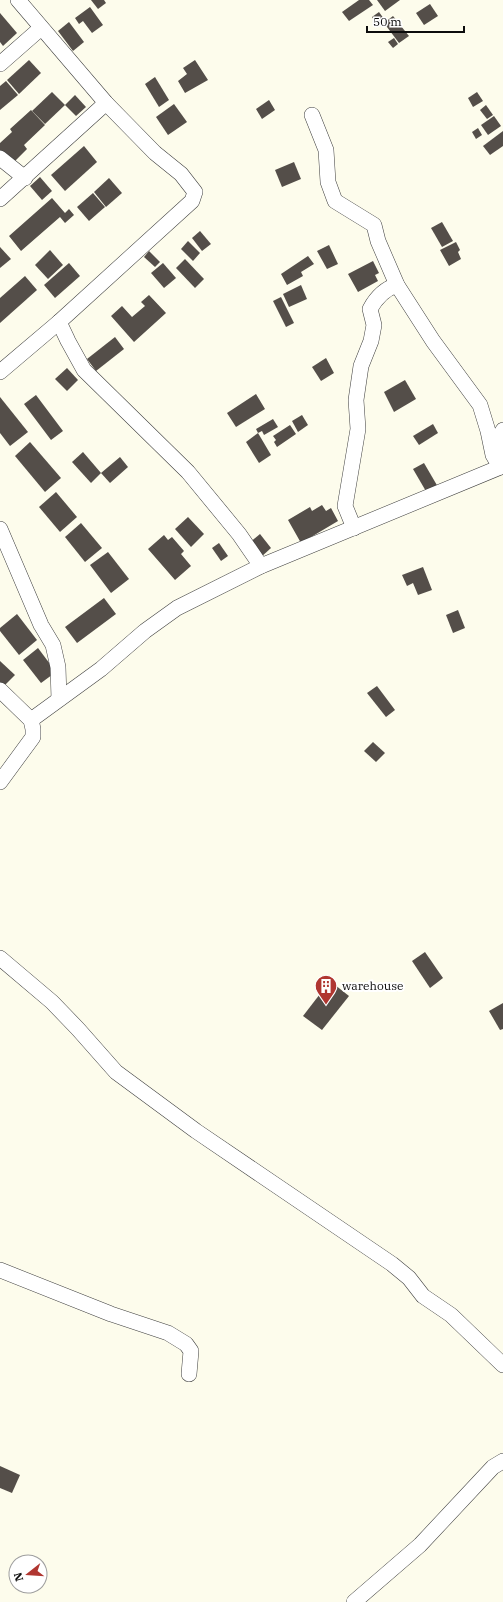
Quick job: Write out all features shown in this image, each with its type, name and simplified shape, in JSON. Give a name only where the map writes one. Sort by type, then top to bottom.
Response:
[{"type":"street","points":[[0,372],[59,322],[192,201],[195,192],[181,174],[155,153],[106,103],[18,0]]},
{"type":"street","points":[[0,64],[41,28]]},
{"type":"street","points":[[0,199],[25,178],[106,103]]},
{"type":"street","points":[[312,114],[326,150],[328,182],[335,201],[374,225],[378,241],[397,286],[433,341],[480,405],[488,431],[493,455],[502,466]]},
{"type":"street","points":[[0,158],[25,178]]},
{"type":"street","points":[[354,528],[345,506],[358,428],[356,400],[361,366],[371,341],[374,325],[370,309],[374,301],[388,288],[397,286]]},
{"type":"street","points":[[59,322],[84,370],[188,472],[239,534],[261,566]]},
{"type":"street","points":[[502,466],[500,435],[503,430]]},
{"type":"street","points":[[31,720],[101,669],[145,631],[177,608],[261,566],[502,466]]},
{"type":"street","points":[[0,528],[41,624],[52,645],[58,667],[59,699]]},
{"type":"street","points":[[0,690],[31,720],[33,729],[33,738],[0,782]]},
{"type":"street","points":[[0,958],[52,1002],[116,1072],[196,1132],[392,1264],[409,1278],[423,1296],[451,1315],[503,1365]]},
{"type":"street","points":[[0,1270],[111,1314],[168,1333],[186,1344],[191,1351],[189,1374]]},
{"type":"street","points":[[354,1602],[420,1545],[493,1467],[503,1461]]},
{"type":"building","points":[[91,0],[104,0],[106,3],[98,9]]},
{"type":"building","points":[[359,0],[369,0],[373,5],[349,21],[342,12]]},
{"type":"building","points":[[377,0],[400,0],[385,11]]},
{"type":"building","points":[[430,4],[438,16],[424,25],[416,13]]},
{"type":"building","points":[[90,7],[103,25],[92,33],[83,21],[79,24],[75,18]]},
{"type":"building","points":[[379,12],[384,19],[377,24],[372,17]]},
{"type":"building","points":[[0,13],[17,33],[3,46],[0,42]]},
{"type":"building","points":[[393,16],[409,36],[399,43],[384,23]]},
{"type":"building","points":[[69,22],[84,42],[73,51],[58,31]]},
{"type":"building","points":[[394,38],[398,44],[393,48],[388,42]]},
{"type":"building","points":[[29,60],[41,73],[19,94],[7,80]]},
{"type":"building","points":[[195,60],[208,80],[185,93],[178,81],[187,74],[183,68]]},
{"type":"building","points":[[155,77],[169,100],[159,107],[145,84]]},
{"type":"building","points":[[6,81],[18,95],[0,110],[0,86]]},
{"type":"building","points":[[52,92],[65,105],[45,124],[32,111]]},
{"type":"building","points":[[477,92],[483,101],[473,107],[468,98]]},
{"type":"building","points":[[75,95],[86,107],[76,116],[65,105]]},
{"type":"building","points":[[269,100],[275,110],[262,119],[256,109]]},
{"type":"building","points":[[174,104],[187,122],[168,135],[156,117]]},
{"type":"building","points":[[486,105],[493,115],[487,119],[480,110]]},
{"type":"building","points":[[31,110],[45,125],[24,145],[27,149],[13,163],[0,151],[0,143],[12,132],[10,129]]},
{"type":"building","points":[[494,116],[501,126],[488,135],[481,125]]},
{"type":"building","points":[[478,128],[482,135],[476,139],[472,132]]},
{"type":"building","points":[[503,131],[503,146],[490,155],[483,146]]},
{"type":"building","points":[[84,146],[97,162],[65,191],[51,175]]},
{"type":"building","points":[[294,162],[301,179],[282,187],[275,170]]},
{"type":"building","points":[[40,177],[52,191],[42,200],[30,186]]},
{"type":"building","points":[[109,178],[122,193],[106,207],[94,192]]},
{"type":"building","points":[[93,193],[105,207],[89,221],[77,207]]},
{"type":"building","points":[[52,198],[65,213],[69,209],[74,215],[65,223],[60,217],[21,251],[9,236]]},
{"type":"building","points":[[442,222],[453,241],[442,247],[431,228]]},
{"type":"building","points":[[200,231],[211,244],[202,251],[192,238]]},
{"type":"building","points":[[188,241],[200,253],[193,261],[181,249]]},
{"type":"building","points":[[456,242],[460,250],[458,252],[461,259],[449,266],[440,250]]},
{"type":"building","points":[[329,245],[338,264],[327,269],[317,251]]},
{"type":"building","points":[[0,247],[11,259],[0,268]]},
{"type":"building","points":[[50,250],[63,265],[48,279],[35,265]]},
{"type":"building","points":[[149,251],[160,262],[155,267],[144,257]]},
{"type":"building","points":[[308,256],[314,264],[301,272],[303,276],[287,285],[281,274]]},
{"type":"building","points":[[185,259],[204,279],[195,288],[176,268]]},
{"type":"building","points":[[373,261],[379,273],[375,275],[378,281],[358,292],[348,274]]},
{"type":"building","points":[[69,263],[80,276],[55,298],[44,285]]},
{"type":"building","points":[[163,263],[176,278],[164,288],[151,273]]},
{"type":"building","points":[[25,276],[37,290],[0,323],[0,298]]},
{"type":"building","points":[[301,285],[307,299],[289,307],[283,294]]},
{"type":"building","points":[[149,295],[166,313],[134,342],[111,316],[122,306],[132,317],[145,306],[141,302]]},
{"type":"building","points":[[281,297],[294,323],[286,327],[273,301]]},
{"type":"building","points":[[115,337],[124,349],[96,371],[87,359]]},
{"type":"building","points":[[326,358],[334,373],[321,381],[312,367]]},
{"type":"building","points":[[67,368],[78,380],[67,391],[55,379]]},
{"type":"building","points":[[405,380],[416,399],[394,412],[384,392]]},
{"type":"building","points":[[256,394],[265,409],[236,427],[227,413]]},
{"type":"building","points":[[36,395],[63,431],[51,440],[24,404]]},
{"type":"building","points":[[0,397],[28,432],[10,446],[0,433]]},
{"type":"building","points":[[302,415],[308,425],[298,432],[292,421]]},
{"type":"building","points":[[273,419],[278,427],[264,435],[262,431],[258,433],[256,429]]},
{"type":"building","points":[[433,424],[438,433],[419,445],[413,436]]},
{"type":"building","points":[[290,425],[296,434],[277,447],[274,442],[276,440],[273,436]]},
{"type":"building","points":[[258,433],[271,455],[259,463],[246,442]]},
{"type":"building","points":[[30,442],[61,478],[45,492],[15,456]]},
{"type":"building","points":[[83,452],[101,473],[91,483],[72,462]]},
{"type":"building","points":[[120,457],[128,467],[110,483],[101,473]]},
{"type":"building","points":[[424,463],[438,487],[427,493],[413,469]]},
{"type":"building","points":[[56,492],[77,517],[60,532],[39,507]]},
{"type":"building","points":[[322,505],[326,511],[331,508],[338,521],[301,543],[288,520],[310,507],[312,511]]},
{"type":"building","points":[[188,517],[204,534],[191,547],[175,529]]},
{"type":"building","points":[[81,523],[102,548],[85,562],[65,537]]},
{"type":"building","points":[[260,534],[271,548],[260,558],[248,544]]},
{"type":"building","points":[[164,535],[168,540],[172,537],[184,551],[181,554],[191,566],[175,580],[148,549]]},
{"type":"building","points":[[219,543],[228,556],[221,561],[212,548]]},
{"type":"building","points":[[108,552],[129,579],[111,593],[90,565]]},
{"type":"building","points":[[423,567],[432,590],[418,595],[413,583],[407,586],[402,575]]},
{"type":"building","points":[[104,598],[116,614],[77,643],[65,627]]},
{"type":"building","points":[[458,610],[465,628],[453,633],[446,615]]},
{"type":"building","points":[[17,614],[37,640],[19,655],[0,631],[0,628]]},
{"type":"building","points":[[38,648],[56,672],[41,683],[23,660]]},
{"type":"building","points":[[0,661],[15,675],[4,686],[0,682]]},
{"type":"building","points":[[377,686],[395,710],[386,717],[367,693]]},
{"type":"building","points":[[373,742],[385,753],[376,762],[364,751]]},
{"type":"building","points":[[425,952],[443,978],[430,988],[412,961]]},
{"type":"building","name":"warehouse","points":[[330,981],[349,996],[322,1030],[303,1016]]},
{"type":"building","points":[[503,1003],[503,1029],[500,1030],[489,1011]]},
{"type":"building","points":[[0,1466],[20,1475],[12,1493],[0,1488]]},
{"type":"place","name":"warehouse","points":[[326,1006]]}]
